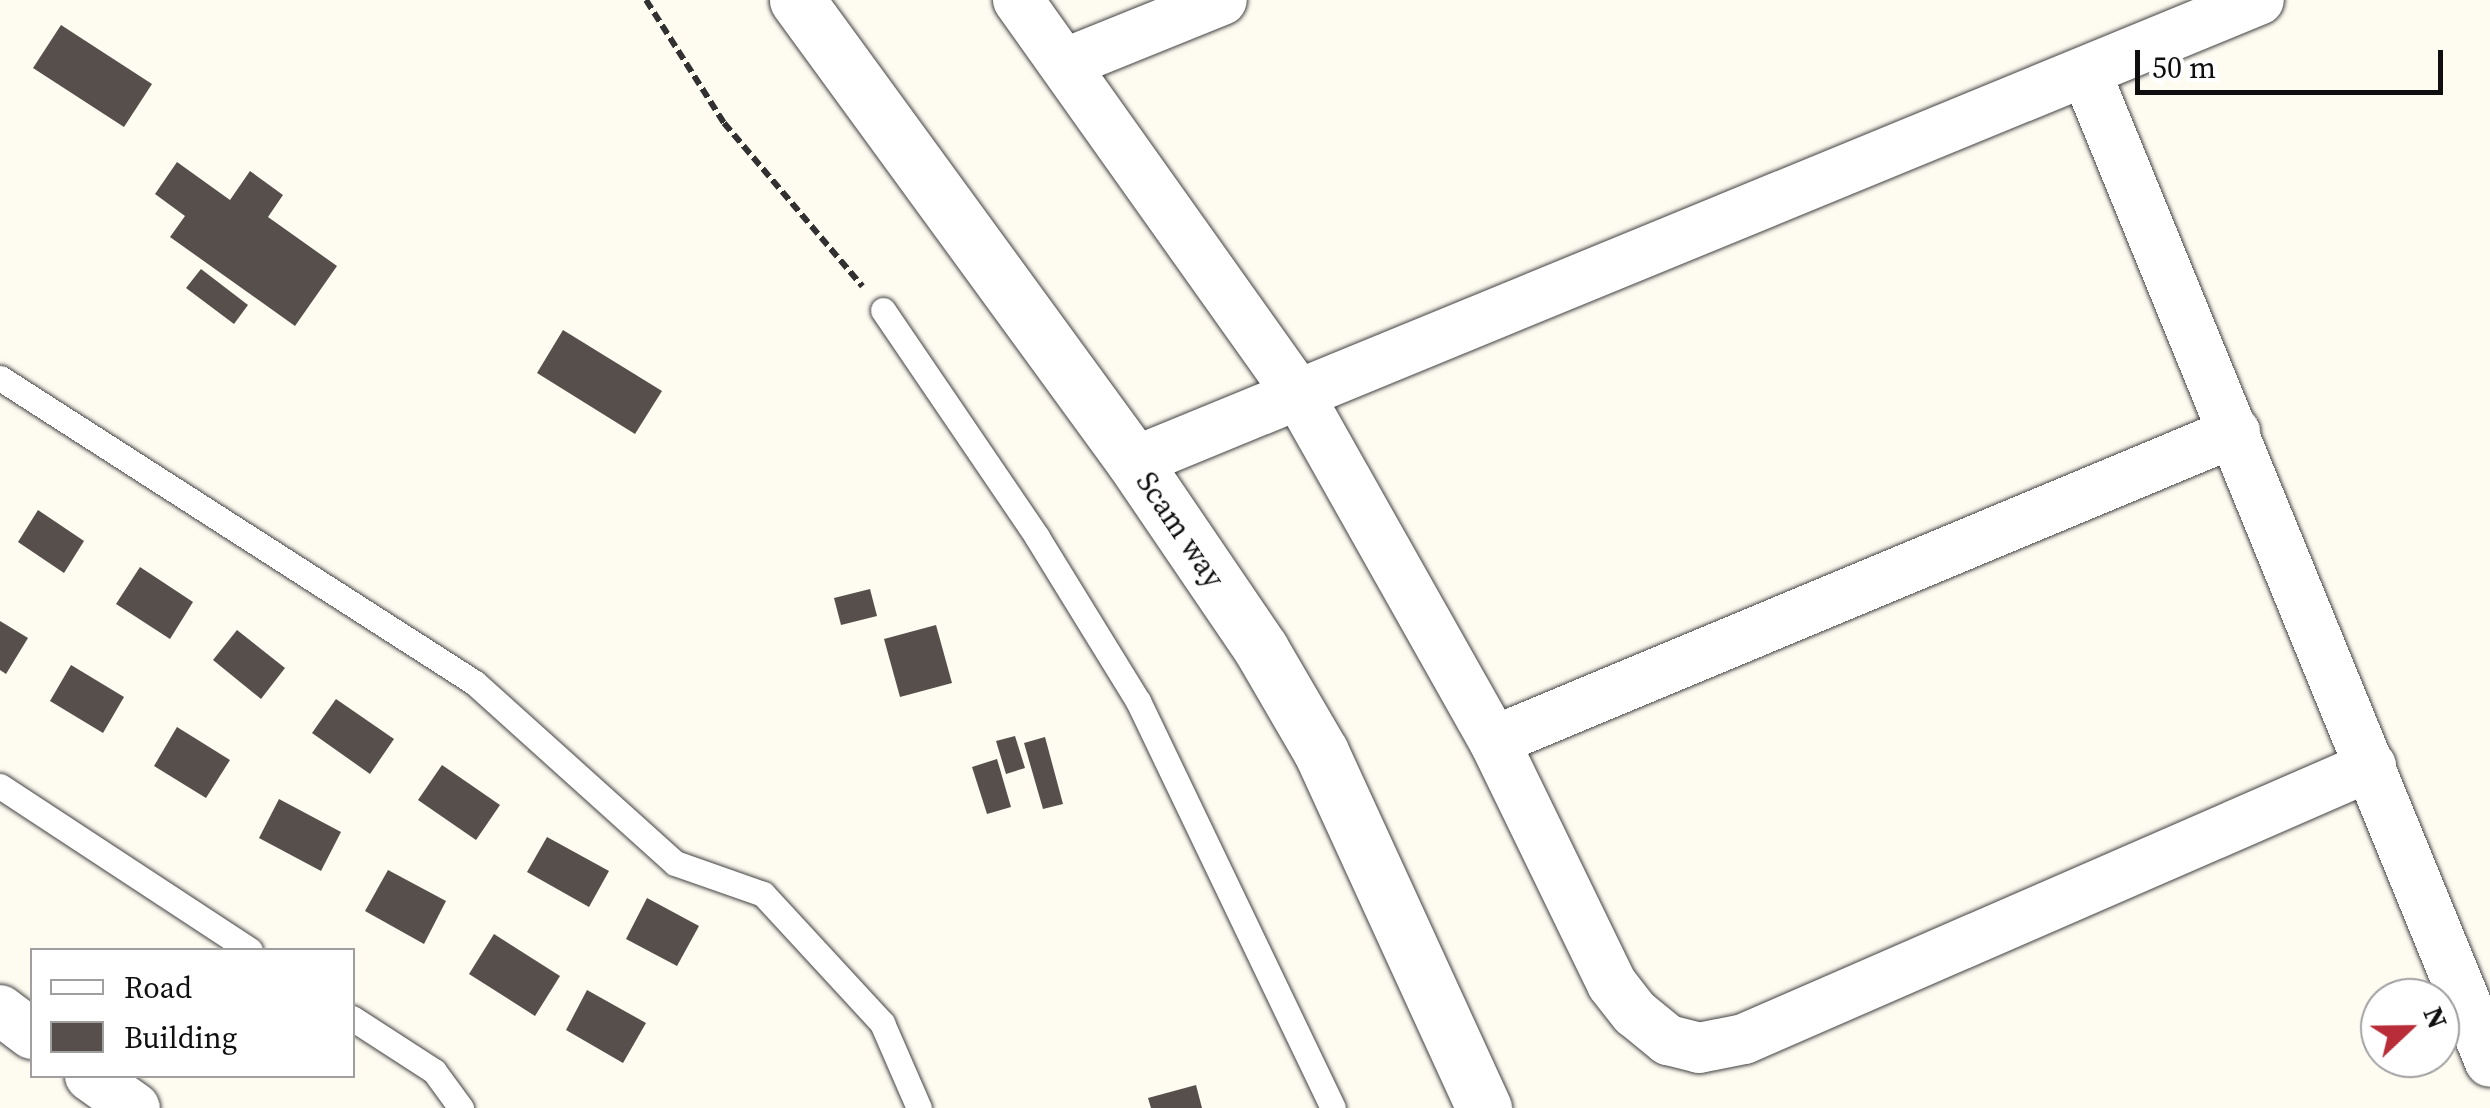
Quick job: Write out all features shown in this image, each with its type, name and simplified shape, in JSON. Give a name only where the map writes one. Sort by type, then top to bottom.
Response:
[{"type":"street","name":"Scam way","points":[[797,0],[1134,462],[1261,649],[1321,752],[1484,1108]]},
{"type":"street","points":[[1018,0],[1066,62],[1134,166],[1300,396],[1494,740],[1612,984],[1635,1013],[1668,1040],[1699,1048],[1744,1039],[2371,766]]},
{"type":"street","points":[[1066,62],[1222,0]]},
{"type":"street","points":[[1134,462],[2259,0]]},
{"type":"street","points":[[2086,74],[2490,1062]]},
{"type":"street","points":[[1494,740],[2235,432]]},
{"type":"street","points":[[0,1010],[30,1032]]},
{"type":"street","points":[[93,1078],[135,1108]]},
{"type":"lane","points":[[883,310],[1037,537],[1138,701],[1333,1108]]},
{"type":"lane","points":[[0,378],[474,683],[675,862],[763,894],[882,1023],[919,1108]]},
{"type":"lane","points":[[0,786],[247,948]]},
{"type":"lane","points":[[355,1020],[434,1072],[462,1108]]},
{"type":"path","points":[[646,0],[734,137],[883,310]]},
{"type":"building","points":[[61,25],[152,84],[124,127],[33,68]]},
{"type":"building","points":[[177,162],[230,200],[250,171],[283,195],[268,217],[337,266],[295,326],[170,237],[185,216],[155,194]]},
{"type":"building","points":[[201,269],[248,305],[234,324],[186,288]]},
{"type":"building","points":[[563,330],[662,391],[635,434],[537,373]]},
{"type":"building","points":[[38,510],[84,541],[64,573],[18,542]]},
{"type":"building","points":[[140,567],[193,602],[170,639],[116,604]]},
{"type":"building","points":[[870,589],[877,616],[841,625],[834,598]]},
{"type":"building","points":[[0,621],[28,638],[6,674],[0,670]]},
{"type":"building","points":[[936,625],[952,683],[900,697],[884,639]]},
{"type":"building","points":[[237,630],[285,668],[261,699],[213,660]]},
{"type":"building","points":[[71,665],[124,697],[103,733],[50,701]]},
{"type":"building","points":[[336,699],[394,739],[370,774],[312,733]]},
{"type":"building","points":[[177,727],[230,760],[206,798],[154,766]]},
{"type":"building","points":[[1015,736],[1025,768],[1006,774],[996,741]]},
{"type":"building","points":[[1045,737],[1063,804],[1043,809],[1024,743]]},
{"type":"building","points":[[997,759],[1011,807],[987,814],[972,767]]},
{"type":"building","points":[[442,765],[500,805],[476,840],[418,800]]},
{"type":"building","points":[[279,799],[341,832],[321,871],[259,838]]},
{"type":"building","points":[[547,837],[609,871],[589,907],[527,872]]},
{"type":"building","points":[[388,870],[446,901],[424,944],[365,911]]},
{"type":"building","points":[[647,898],[699,926],[677,966],[626,939]]},
{"type":"building","points":[[494,934],[560,976],[535,1016],[469,974]]},
{"type":"building","points":[[587,990],[646,1023],[623,1063],[566,1030]]},
{"type":"building","points":[[1196,1085],[1202,1108],[1151,1108],[1148,1098]]}]
